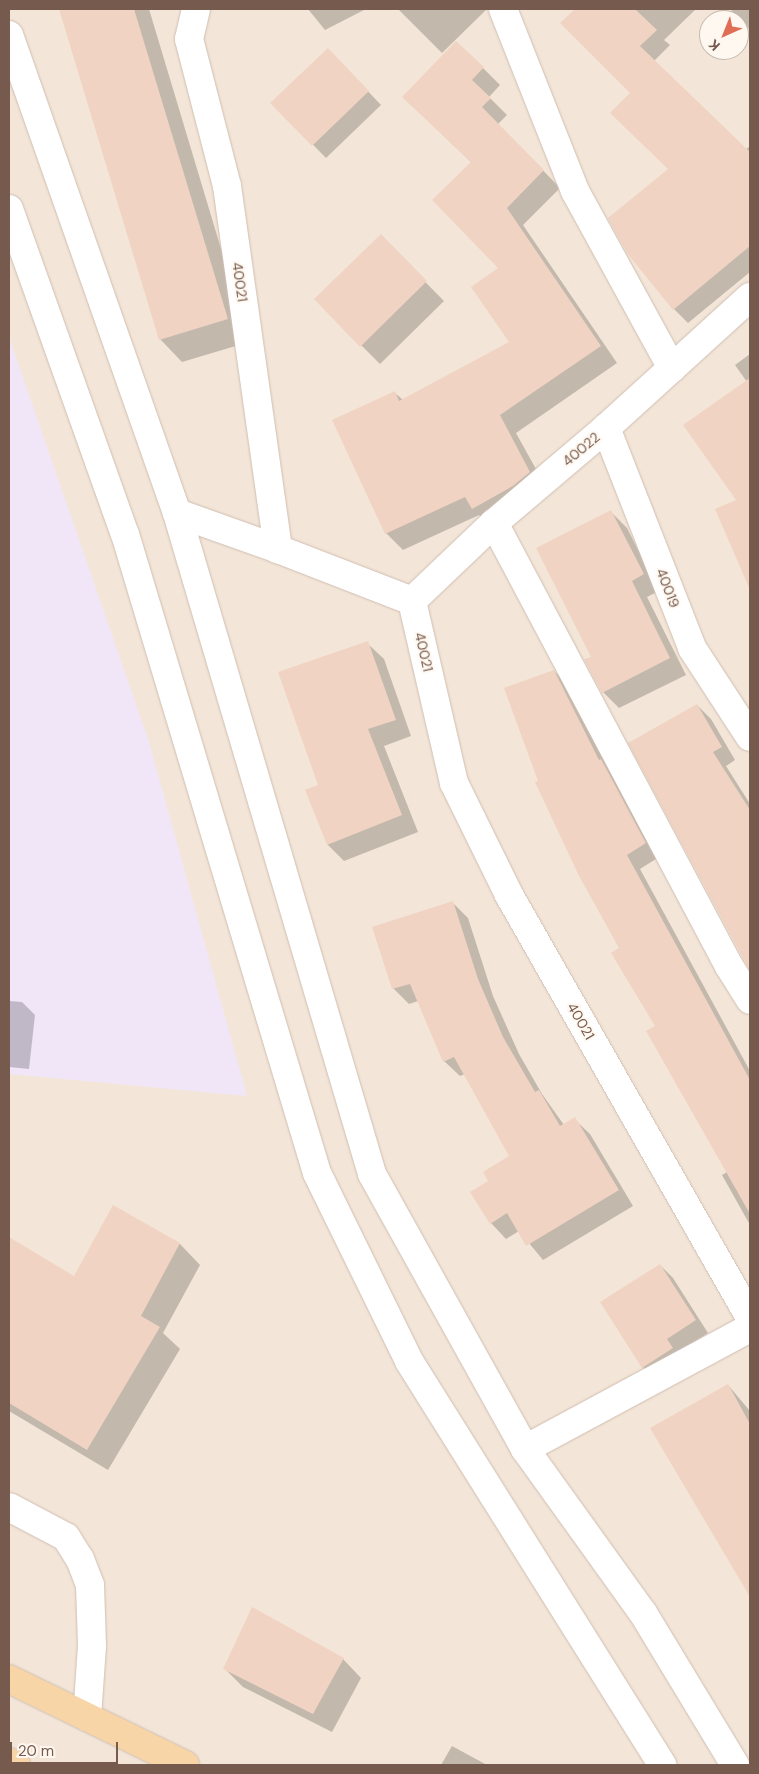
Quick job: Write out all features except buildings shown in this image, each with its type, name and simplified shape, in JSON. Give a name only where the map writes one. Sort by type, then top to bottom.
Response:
[{"type":"main road","points":[[9,1679],[185,1765]]},
{"type":"main road","points":[[9,1762],[16,1765]]},
{"type":"street","name":"40021","points":[[196,9],[189,39],[227,186],[278,549]]},
{"type":"street","points":[[503,9],[575,191],[672,368]]},
{"type":"street","points":[[9,36],[177,514],[372,1174],[526,1449],[643,1613],[735,1765]]},
{"type":"street","points":[[9,209],[125,534],[317,1173],[409,1361],[662,1765]]},
{"type":"street","name":"40022","points":[[412,601],[494,523],[606,428],[750,297]]},
{"type":"street","name":"40019","points":[[606,428],[692,648],[750,737]]},
{"type":"street","points":[[177,514],[278,549],[412,601]]},
{"type":"street","points":[[494,523],[728,966],[750,1000]]},
{"type":"street","name":"40021","points":[[412,601],[454,783],[509,895],[750,1317]]},
{"type":"street","points":[[526,1449],[750,1328]]},
{"type":"street","points":[[9,1507],[66,1537],[80,1559],[90,1585],[92,1646],[87,1718]]},
{"type":"shaded area","points":[[9,9],[750,9],[750,1765],[9,1765]]},
{"type":"shaded area","points":[[9,337],[149,742],[247,1096],[9,1074]]}]
